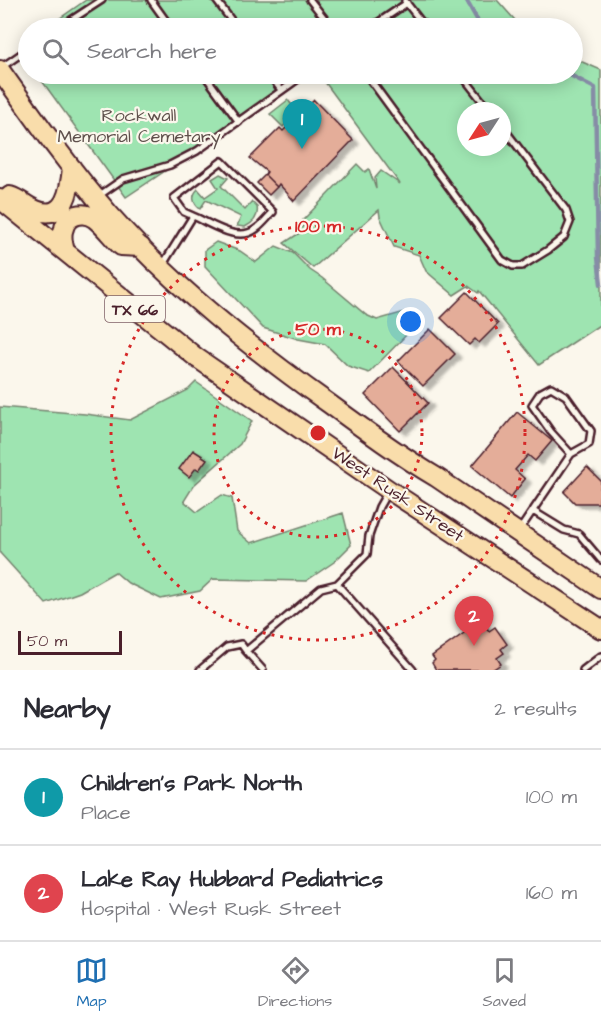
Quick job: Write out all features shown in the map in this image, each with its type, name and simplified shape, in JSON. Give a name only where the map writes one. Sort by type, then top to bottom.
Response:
[{"type":"main road","name":"TX 66","points":[[0,69],[34,119],[93,194]]},
{"type":"main road","points":[[0,193],[20,199],[37,211],[54,210],[67,199],[72,168]]},
{"type":"main road","name":"West Rusk Street","points":[[93,194],[141,247],[222,324],[294,379],[409,461],[601,589]]},
{"type":"main road","name":"West Rusk Street","points":[[0,199],[197,358],[389,490],[601,629]]},
{"type":"main road","points":[[65,251],[64,225],[71,218],[80,214],[94,218],[121,246],[141,247]]},
{"type":"lane","points":[[74,18],[102,0]]},
{"type":"lane","points":[[151,0],[164,18]]},
{"type":"lane","points":[[216,0],[230,18]]},
{"type":"lane","points":[[310,0],[324,18]]},
{"type":"lane","points":[[383,18],[406,1],[419,18]]},
{"type":"lane","points":[[0,69],[18,56]]},
{"type":"lane","points":[[211,84],[239,122]]},
{"type":"lane","points":[[276,84],[281,90]]},
{"type":"lane","points":[[93,194],[123,179],[150,172],[185,158],[290,84]]},
{"type":"lane","points":[[373,84],[502,260],[513,266],[522,266],[564,237],[570,222],[566,210],[511,138]]},
{"type":"lane","points":[[469,84],[483,102]]},
{"type":"lane","points":[[222,161],[273,212],[256,229],[237,235],[193,216],[184,212],[174,198],[222,161]]},
{"type":"lane","points":[[161,267],[193,216]]},
{"type":"lane","points":[[518,533],[571,454],[589,444],[591,431],[566,396],[551,387],[540,393],[532,405],[571,454]]},
{"type":"lane","points":[[246,651],[321,588],[337,584],[367,554],[372,526],[389,490]]},
{"type":"lane","points":[[533,511],[564,530],[579,534],[601,560]]},
{"type":"lane","points":[[337,584],[413,670]]},
{"type":"lane","points":[[200,670],[227,647],[241,644],[262,670]]},
{"type":"lane","points":[[583,670],[601,656]]},
{"type":"green space","points":[[86,0],[497,0],[513,18],[60,18]]},
{"type":"green space","points":[[583,62],[601,70],[601,324],[539,365],[479,291],[478,293],[468,286],[454,295],[426,271],[419,255],[394,247],[379,210],[313,268],[284,243],[301,232],[299,230],[306,224],[303,220],[357,164],[365,172],[369,169],[376,189],[375,178],[381,171],[400,184],[326,84],[583,84]]},
{"type":"green space","name":"Rockwall Memorial Cemetary","points":[[44,84],[296,84],[126,197]]},
{"type":"green space","points":[[288,100],[297,112],[283,127],[270,114]]},
{"type":"green space","points":[[220,174],[228,178],[221,186],[245,210],[252,202],[257,207],[257,214],[251,224],[245,227],[237,226],[241,217],[206,200],[200,209],[194,202],[194,194],[198,189],[205,197],[218,188],[212,179]]},
{"type":"green space","points":[[216,242],[240,251],[256,262],[276,246],[293,253],[310,270],[366,315],[377,320],[408,311],[417,324],[369,373],[348,366],[325,344],[298,339],[263,328],[205,266],[205,250]]},
{"type":"green space","points":[[196,382],[252,421],[240,444],[194,485],[184,501],[197,512],[222,495],[232,498],[237,531],[251,543],[343,513],[351,545],[334,562],[306,581],[213,579],[200,591],[161,599],[128,583],[115,572],[80,592],[46,604],[0,553],[0,407],[130,420],[188,390]]},
{"type":"building","points":[[314,100],[353,140],[294,201],[279,184],[277,187],[265,175],[267,172],[250,158],[280,128],[283,131]]},
{"type":"building","points":[[265,175],[277,187],[269,195],[257,183]]},
{"type":"building","points":[[467,292],[498,324],[479,343],[475,339],[469,345],[441,318]]},
{"type":"building","points":[[430,329],[455,354],[423,386],[398,361]]},
{"type":"building","points":[[393,367],[428,403],[400,431],[365,395]]},
{"type":"building","points":[[517,412],[552,441],[535,461],[528,455],[515,470],[525,479],[510,498],[472,466]]},
{"type":"building","points":[[193,450],[207,459],[199,470],[196,468],[189,477],[179,469]]},
{"type":"building","points":[[587,467],[601,481],[599,503],[575,503],[564,492]]},
{"type":"building","points":[[481,621],[489,631],[495,627],[507,644],[501,649],[504,653],[497,658],[501,664],[492,670],[436,670],[432,663],[435,660],[432,656]]},
{"type":"waterway","points":[[466,0],[476,18]]},
{"type":"waterway","points":[[583,82],[595,88],[598,257],[601,284]]},
{"type":"place","name":"Children's Park North","points":[[302,149]]},
{"type":"place","name":"Lake Ray Hubbard Pediatrics","points":[[474,646]]}]
